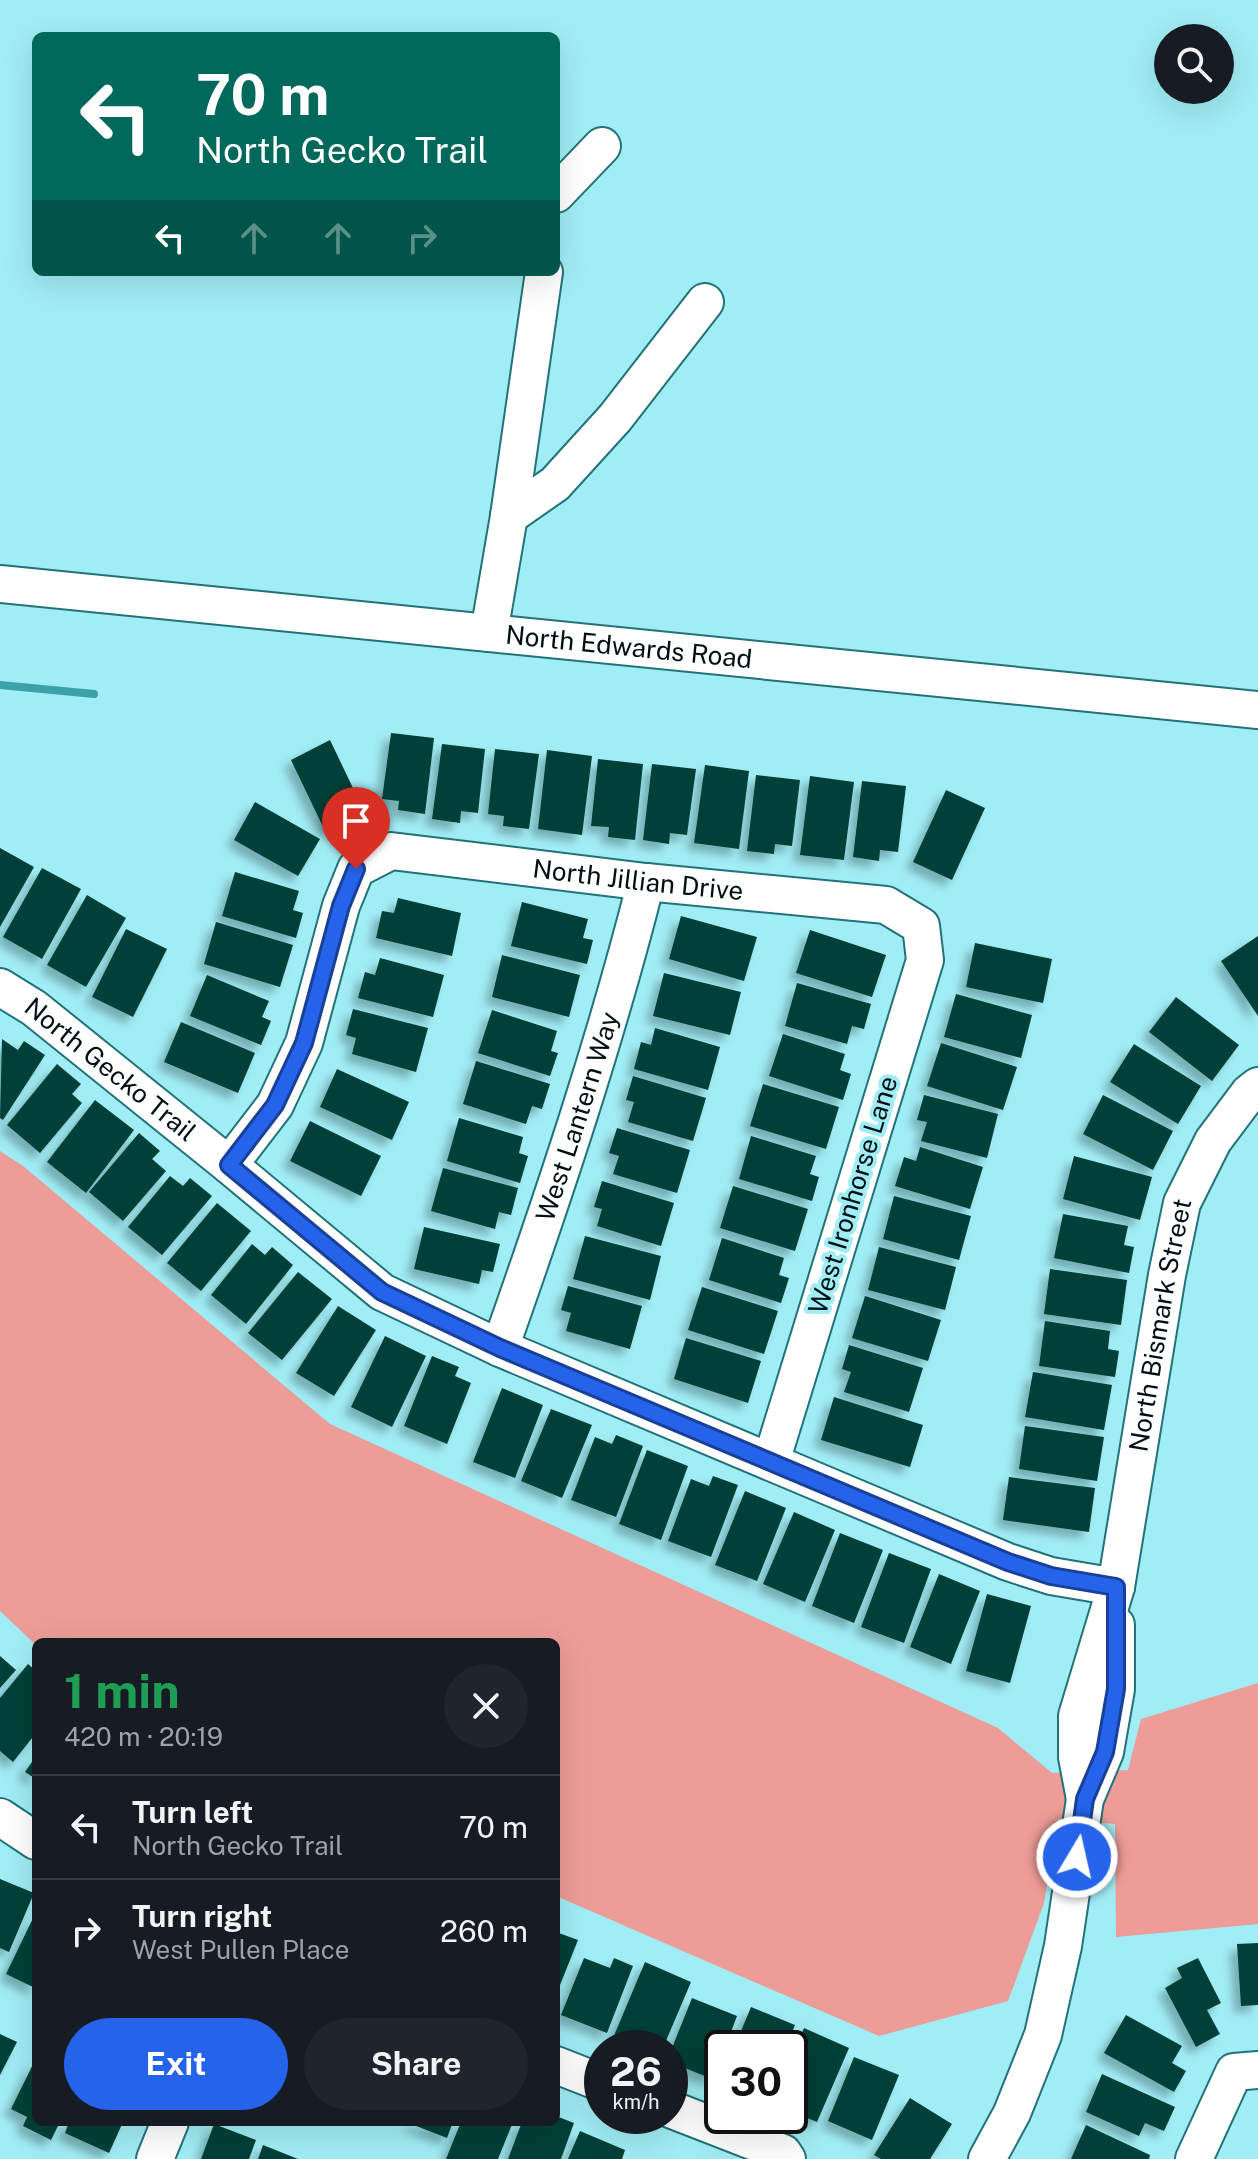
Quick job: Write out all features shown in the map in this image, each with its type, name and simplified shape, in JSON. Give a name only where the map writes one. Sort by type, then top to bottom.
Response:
[{"type":"street","points":[[560,190],[602,146]]},
{"type":"street","points":[[489,633],[543,276]]},
{"type":"street","points":[[509,516],[555,484],[615,418],[705,302]]},
{"type":"street","name":"North Edwards Road","points":[[0,584],[1258,710]]},
{"type":"street","name":"North Jillian Drive","points":[[229,1165],[275,1105],[304,1043],[341,906],[356,869],[391,851],[646,882],[886,905],[921,926]]},
{"type":"street","name":"West Lantern Way","points":[[500,1348],[554,1195],[625,962],[646,882]]},
{"type":"street","name":"West Ironhorse Lane","points":[[771,1462],[925,960],[921,926]]},
{"type":"street","name":"North Gecko Trail","points":[[0,987],[34,1008],[382,1292],[500,1348],[1008,1562],[1051,1576],[1116,1587]]},
{"type":"street","name":"North Bismark Street","points":[[987,2159],[1012,2113],[1043,2035],[1063,1946],[1085,1799],[1077,1757],[1093,1720],[1167,1275],[1182,1203],[1213,1141],[1249,1093],[1258,1086]]},
{"type":"street","points":[[0,1817],[32,1838]]},
{"type":"street","points":[[560,2067],[584,2076]]},
{"type":"street","points":[[1194,2159],[1234,2072],[1258,2070]]},
{"type":"street","points":[[688,2116],[783,2153],[787,2159]]},
{"type":"street","points":[[155,2159],[168,2126]]},
{"type":"shaded area","points":[[0,1151],[23,1166],[330,1424],[998,1728],[1052,1773],[1128,1770],[1141,1719],[1258,1683],[1258,1924],[1116,1937],[1115,1824],[1058,1819],[1044,1903],[1008,2001],[879,2036],[560,1898],[560,1638],[32,1638],[32,1641],[0,1611]]},
{"type":"building","points":[[391,733],[434,738],[425,814],[398,810],[399,801],[382,799]]},
{"type":"building","points":[[330,740],[364,811],[325,831],[291,760]]},
{"type":"building","points":[[442,744],[485,749],[478,813],[461,811],[460,823],[432,819]]},
{"type":"building","points":[[495,749],[539,754],[529,829],[503,826],[504,816],[488,814]]},
{"type":"building","points":[[547,750],[592,756],[582,835],[538,829]]},
{"type":"building","points":[[598,759],[643,764],[635,840],[608,837],[609,827],[591,826]]},
{"type":"building","points":[[652,764],[696,769],[687,835],[670,833],[669,844],[643,840]]},
{"type":"building","points":[[705,765],[749,771],[739,849],[694,843]]},
{"type":"building","points":[[756,775],[800,780],[792,846],[775,844],[774,854],[747,851]]},
{"type":"building","points":[[810,776],[854,782],[844,860],[800,855]]},
{"type":"building","points":[[862,781],[906,786],[898,852],[880,850],[879,861],[853,857]]},
{"type":"building","points":[[946,790],[985,808],[952,880],[913,862]]},
{"type":"building","points":[[255,802],[320,839],[298,876],[234,840]]},
{"type":"building","points":[[0,848],[34,867],[0,927]]},
{"type":"building","points":[[42,868],[81,889],[42,959],[3,937]]},
{"type":"building","points":[[235,872],[299,891],[293,910],[303,913],[296,938],[222,916]]},
{"type":"building","points":[[87,895],[126,918],[86,987],[47,965]]},
{"type":"building","points":[[398,898],[461,913],[452,956],[376,938],[382,911],[394,913]]},
{"type":"building","points":[[522,902],[588,919],[583,938],[593,940],[587,964],[511,946]]},
{"type":"building","points":[[681,916],[757,937],[744,981],[669,959]]},
{"type":"building","points":[[216,922],[293,945],[280,987],[204,964]]},
{"type":"building","points":[[126,929],[167,949],[133,1017],[92,997]]},
{"type":"building","points":[[810,930],[886,955],[872,997],[796,973]]},
{"type":"building","points":[[1258,936],[1258,1016],[1221,961]]},
{"type":"building","points":[[975,943],[1052,959],[1043,1003],[966,987]]},
{"type":"building","points":[[502,955],[580,975],[569,1017],[492,997]]},
{"type":"building","points":[[380,958],[444,975],[433,1017],[358,998],[365,972],[375,975]]},
{"type":"building","points":[[664,973],[741,992],[730,1035],[653,1016]]},
{"type":"building","points":[[207,975],[269,1001],[262,1017],[271,1021],[261,1045],[190,1016]]},
{"type":"building","points":[[797,983],[871,1004],[864,1029],[852,1026],[847,1044],[785,1026]]},
{"type":"building","points":[[956,994],[1032,1015],[1021,1058],[944,1037]]},
{"type":"building","points":[[1176,997],[1239,1045],[1212,1081],[1149,1032]]},
{"type":"building","points":[[353,1009],[428,1028],[416,1072],[352,1054],[356,1038],[346,1035]]},
{"type":"building","points":[[492,1010],[557,1031],[551,1051],[558,1053],[550,1076],[478,1053]]},
{"type":"building","points":[[181,1022],[255,1053],[238,1093],[164,1062]]},
{"type":"building","points":[[655,1028],[720,1047],[708,1090],[634,1069],[641,1042],[651,1045]]},
{"type":"building","points":[[783,1034],[845,1054],[840,1070],[851,1074],[843,1100],[769,1076]]},
{"type":"building","points":[[2,1039],[18,1050],[24,1041],[45,1055],[3,1120],[0,1118]]},
{"type":"building","points":[[941,1043],[1017,1067],[1003,1110],[927,1086]]},
{"type":"building","points":[[1134,1044],[1201,1086],[1178,1124],[1110,1082]]},
{"type":"building","points":[[476,1061],[550,1084],[542,1109],[532,1106],[526,1124],[463,1104]]},
{"type":"building","points":[[57,1064],[81,1084],[72,1094],[82,1103],[40,1153],[7,1125]]},
{"type":"building","points":[[337,1069],[409,1102],[392,1140],[320,1107]]},
{"type":"building","points":[[633,1076],[706,1098],[693,1141],[628,1122],[634,1102],[626,1100]]},
{"type":"building","points":[[763,1084],[839,1107],[826,1149],[750,1126]]},
{"type":"building","points":[[924,1095],[998,1114],[987,1158],[921,1141],[927,1122],[917,1120]]},
{"type":"building","points":[[1103,1095],[1173,1131],[1153,1170],[1083,1134]]},
{"type":"building","points":[[95,1100],[134,1130],[86,1193],[47,1162]]},
{"type":"building","points":[[459,1118],[523,1137],[519,1153],[528,1156],[520,1183],[447,1161]]},
{"type":"building","points":[[310,1121],[381,1156],[361,1196],[290,1161]]},
{"type":"building","points":[[617,1128],[690,1150],[677,1193],[613,1174],[619,1156],[609,1153]]},
{"type":"building","points":[[139,1133],[160,1151],[152,1159],[166,1171],[123,1221],[89,1192]]},
{"type":"building","points":[[751,1136],[816,1156],[810,1174],[819,1177],[812,1201],[739,1179]]},
{"type":"building","points":[[920,1147],[983,1167],[970,1209],[895,1186],[904,1157],[916,1161]]},
{"type":"building","points":[[1074,1156],[1152,1177],[1140,1220],[1063,1199]]},
{"type":"building","points":[[443,1168],[518,1188],[511,1215],[499,1212],[495,1229],[431,1211]]},
{"type":"building","points":[[170,1176],[183,1186],[190,1178],[212,1196],[162,1255],[128,1227]]},
{"type":"building","points":[[602,1181],[674,1203],[661,1246],[597,1226],[602,1209],[594,1207]]},
{"type":"building","points":[[733,1186],[808,1209],[795,1251],[720,1228]]},
{"type":"building","points":[[894,1196],[971,1216],[959,1260],[883,1239]]},
{"type":"building","points":[[217,1203],[251,1231],[201,1291],[167,1263]]},
{"type":"building","points":[[1063,1214],[1128,1226],[1124,1245],[1134,1247],[1129,1273],[1054,1258]]},
{"type":"building","points":[[424,1227],[500,1244],[493,1272],[482,1270],[479,1284],[414,1269]]},
{"type":"building","points":[[585,1236],[661,1256],[650,1300],[573,1279]]},
{"type":"building","points":[[722,1238],[784,1258],[779,1275],[789,1278],[781,1303],[709,1280]]},
{"type":"building","points":[[252,1244],[265,1255],[272,1247],[293,1265],[246,1324],[211,1295]]},
{"type":"building","points":[[879,1247],[956,1267],[945,1310],[868,1290]]},
{"type":"building","points":[[1050,1269],[1127,1280],[1121,1325],[1044,1314]]},
{"type":"building","points":[[298,1272],[332,1299],[282,1360],[248,1333]]},
{"type":"building","points":[[568,1286],[642,1306],[630,1349],[566,1331],[571,1313],[561,1310]]},
{"type":"building","points":[[702,1287],[778,1311],[764,1354],[688,1330]]},
{"type":"building","points":[[865,1296],[941,1320],[928,1361],[852,1338]]},
{"type":"building","points":[[338,1306],[376,1330],[334,1396],[296,1373]]},
{"type":"building","points":[[1045,1321],[1110,1331],[1108,1349],[1119,1351],[1115,1377],[1039,1366]]},
{"type":"building","points":[[385,1336],[426,1356],[392,1427],[351,1407]]},
{"type":"building","points":[[686,1338],[761,1361],[748,1403],[674,1379]]},
{"type":"building","points":[[849,1345],[923,1368],[909,1412],[844,1392],[851,1372],[842,1369]]},
{"type":"building","points":[[432,1356],[459,1367],[455,1376],[471,1383],[447,1444],[404,1426]]},
{"type":"building","points":[[1033,1372],[1112,1385],[1104,1430],[1025,1417]]},
{"type":"building","points":[[502,1388],[543,1405],[515,1478],[473,1462]]},
{"type":"building","points":[[834,1397],[923,1425],[910,1467],[821,1440]]},
{"type":"building","points":[[551,1409],[592,1425],[562,1498],[521,1481]]},
{"type":"building","points":[[1025,1426],[1104,1437],[1097,1481],[1019,1469]]},
{"type":"building","points":[[616,1435],[643,1446],[616,1517],[571,1500],[595,1437],[612,1444]]},
{"type":"building","points":[[647,1450],[688,1466],[661,1540],[619,1524]]},
{"type":"building","points":[[713,1476],[738,1485],[711,1557],[668,1541],[691,1479],[709,1486]]},
{"type":"building","points":[[1009,1477],[1095,1488],[1089,1532],[1003,1520]]},
{"type":"building","points":[[745,1491],[786,1508],[757,1581],[715,1565]]},
{"type":"building","points":[[794,1512],[835,1530],[805,1602],[763,1584]]},
{"type":"building","points":[[840,1533],[883,1550],[854,1623],[812,1606]]},
{"type":"building","points":[[889,1553],[931,1569],[904,1643],[861,1627]]},
{"type":"building","points":[[939,1574],[980,1591],[951,1664],[910,1647]]},
{"type":"building","points":[[987,1594],[1031,1606],[1010,1683],[966,1671]]},
{"type":"building","points":[[0,1656],[16,1670],[0,1688]]},
{"type":"building","points":[[28,1664],[32,1668],[32,1738],[13,1762],[0,1751],[0,1698]]},
{"type":"building","points":[[32,1762],[32,1776],[25,1772]]},
{"type":"building","points":[[0,1879],[32,1892],[32,1898],[9,1952],[0,1948]]},
{"type":"building","points":[[32,1920],[32,1987],[6,1974]]},
{"type":"building","points":[[560,1933],[578,1940],[560,1985]]},
{"type":"building","points":[[1258,1943],[1258,2005],[1241,2006],[1237,1944]]},
{"type":"building","points":[[584,1958],[610,1968],[614,1958],[633,1966],[608,2030],[599,2030],[561,2015]]},
{"type":"building","points":[[1198,1958],[1221,2003],[1207,2010],[1220,2034],[1196,2047],[1165,1988],[1182,1978],[1177,1968]]},
{"type":"building","points":[[645,1962],[691,1982],[671,2030],[616,2030]]},
{"type":"building","points":[[692,1998],[737,2016],[732,2030],[704,2030],[704,2076],[688,2069],[688,2030],[679,2030]]},
{"type":"building","points":[[751,2007],[795,2025],[793,2030],[741,2030]]},
{"type":"building","points":[[1126,2015],[1182,2046],[1172,2063],[1186,2071],[1174,2092],[1104,2053]]},
{"type":"building","points":[[804,2028],[849,2048],[817,2122],[808,2118],[808,2030]]},
{"type":"building","points":[[0,2034],[17,2042],[0,2075]]},
{"type":"building","points":[[854,2057],[899,2075],[872,2140],[828,2121]]},
{"type":"building","points":[[32,2066],[32,2126],[58,2126],[51,2140],[23,2126],[27,2117],[11,2109]]},
{"type":"building","points":[[1102,2074],[1175,2107],[1164,2131],[1145,2123],[1139,2136],[1086,2112]]},
{"type":"building","points":[[910,2098],[952,2124],[930,2159],[881,2159],[874,2155]]},
{"type":"building","points":[[560,2118],[574,2123],[561,2159],[508,2159],[520,2126],[560,2126]]},
{"type":"building","points":[[1086,2125],[1150,2155],[1149,2159],[1071,2159]]},
{"type":"building","points":[[68,2126],[121,2126],[109,2153],[65,2133]]},
{"type":"building","points":[[213,2126],[256,2140],[249,2159],[201,2159]]},
{"type":"building","points":[[416,2126],[452,2126],[447,2138]]},
{"type":"building","points":[[459,2126],[511,2126],[498,2159],[446,2159]]},
{"type":"building","points":[[580,2131],[625,2150],[622,2159],[568,2159]]},
{"type":"building","points":[[263,2145],[298,2159],[258,2159]]},
{"type":"waterway","points":[[0,685],[94,694]]},
{"type":"route","points":[[356,869],[341,906],[304,1043],[275,1105],[229,1165],[382,1292],[500,1348],[1008,1562],[1051,1576],[1116,1587],[1116,1689],[1105,1752],[1085,1799],[1077,1857]]}]
